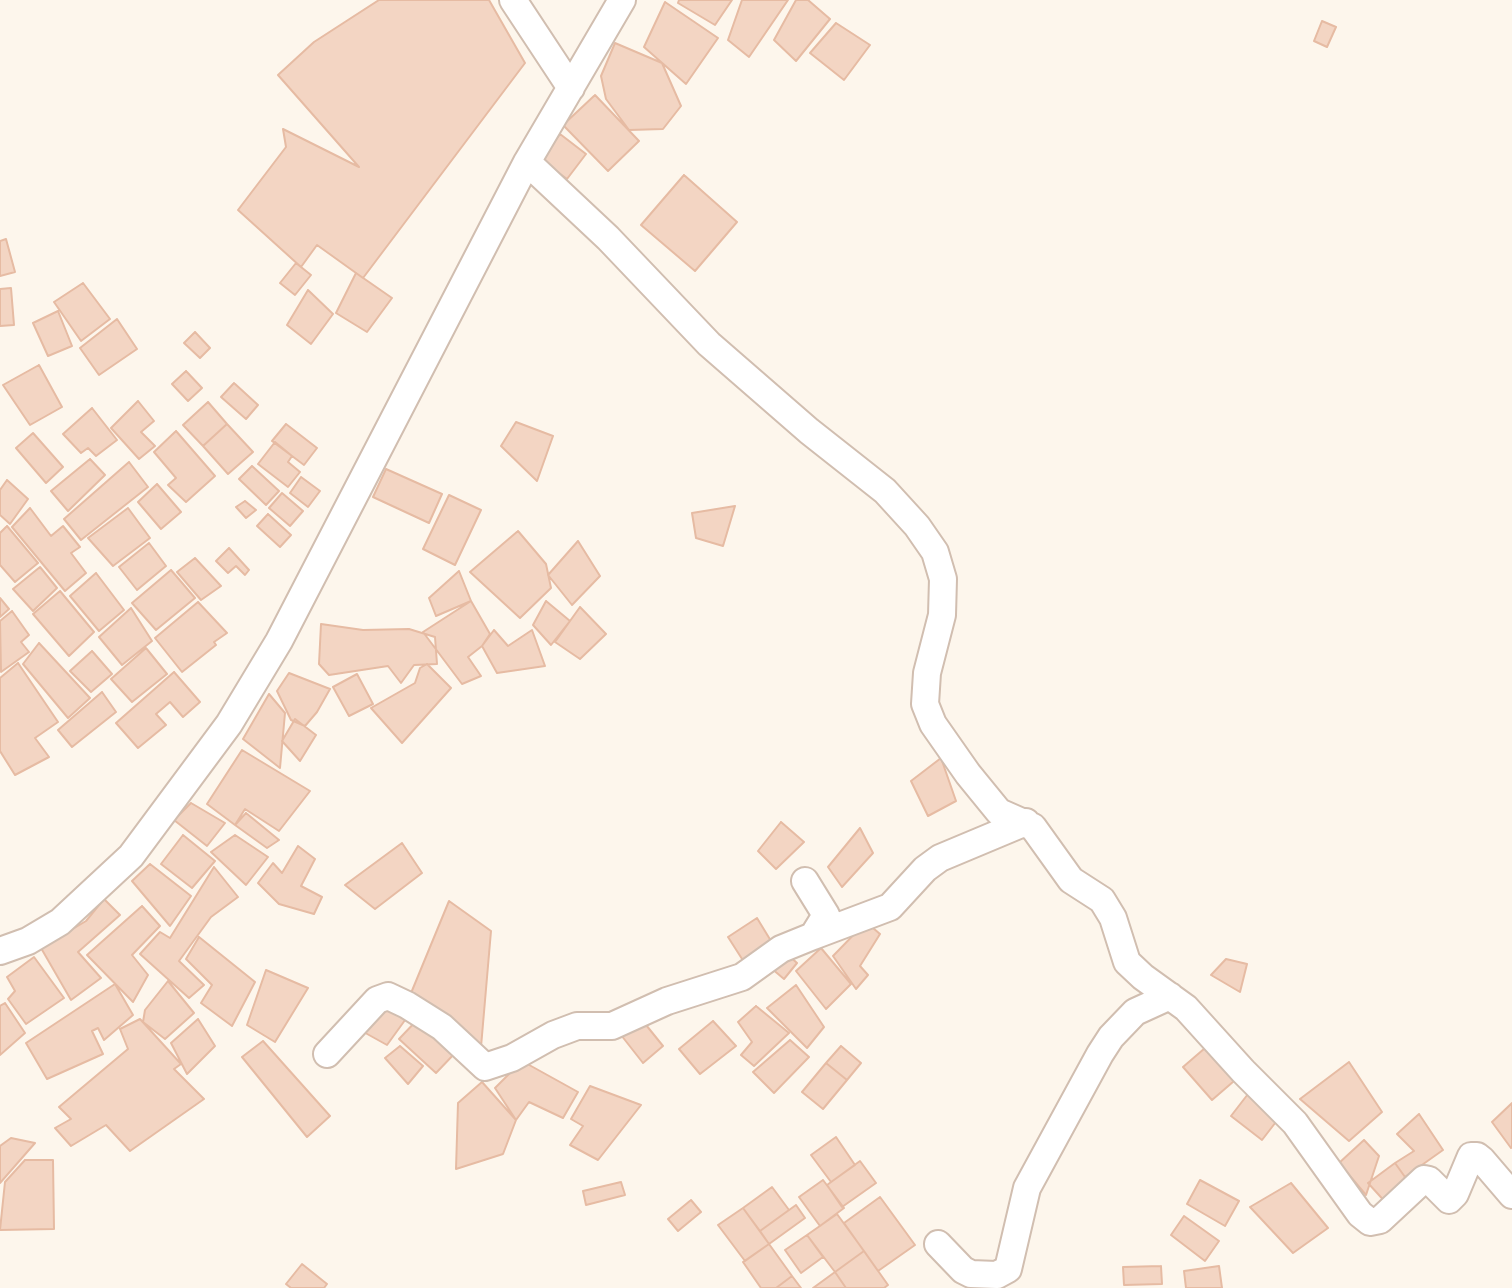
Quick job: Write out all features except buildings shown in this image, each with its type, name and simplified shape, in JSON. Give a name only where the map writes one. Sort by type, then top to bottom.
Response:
[{"type":"street","points":[[513,0],[571,88]]},
{"type":"street","points":[[0,951],[29,941],[60,922],[131,856],[229,724],[279,642],[527,162],[622,0]]},
{"type":"street","points":[[527,162],[608,238],[709,344],[809,431],[885,491],[917,526],[935,552],[943,579],[942,615],[927,673],[925,704],[933,724],[999,812],[1026,822],[1039,833],[1071,880],[1102,900],[1112,918],[1127,962],[1186,1008],[1295,1123],[1360,1214],[1370,1222],[1380,1220],[1424,1179],[1429,1180],[1449,1200],[1455,1194],[1471,1156],[1478,1156],[1512,1195]]},
{"type":"street","points":[[327,1054],[377,1000],[388,996],[442,1027],[479,1063],[488,1067],[577,1027],[612,1026],[667,1001],[742,977],[781,949],[890,907],[925,869],[940,858],[1026,822]]},
{"type":"street","points":[[805,881],[826,915],[813,936]]},
{"type":"street","points":[[938,1244],[963,1270],[971,1274],[997,1275],[1008,1269],[1027,1188],[1100,1054],[1111,1037],[1135,1012],[1170,996]]}]
